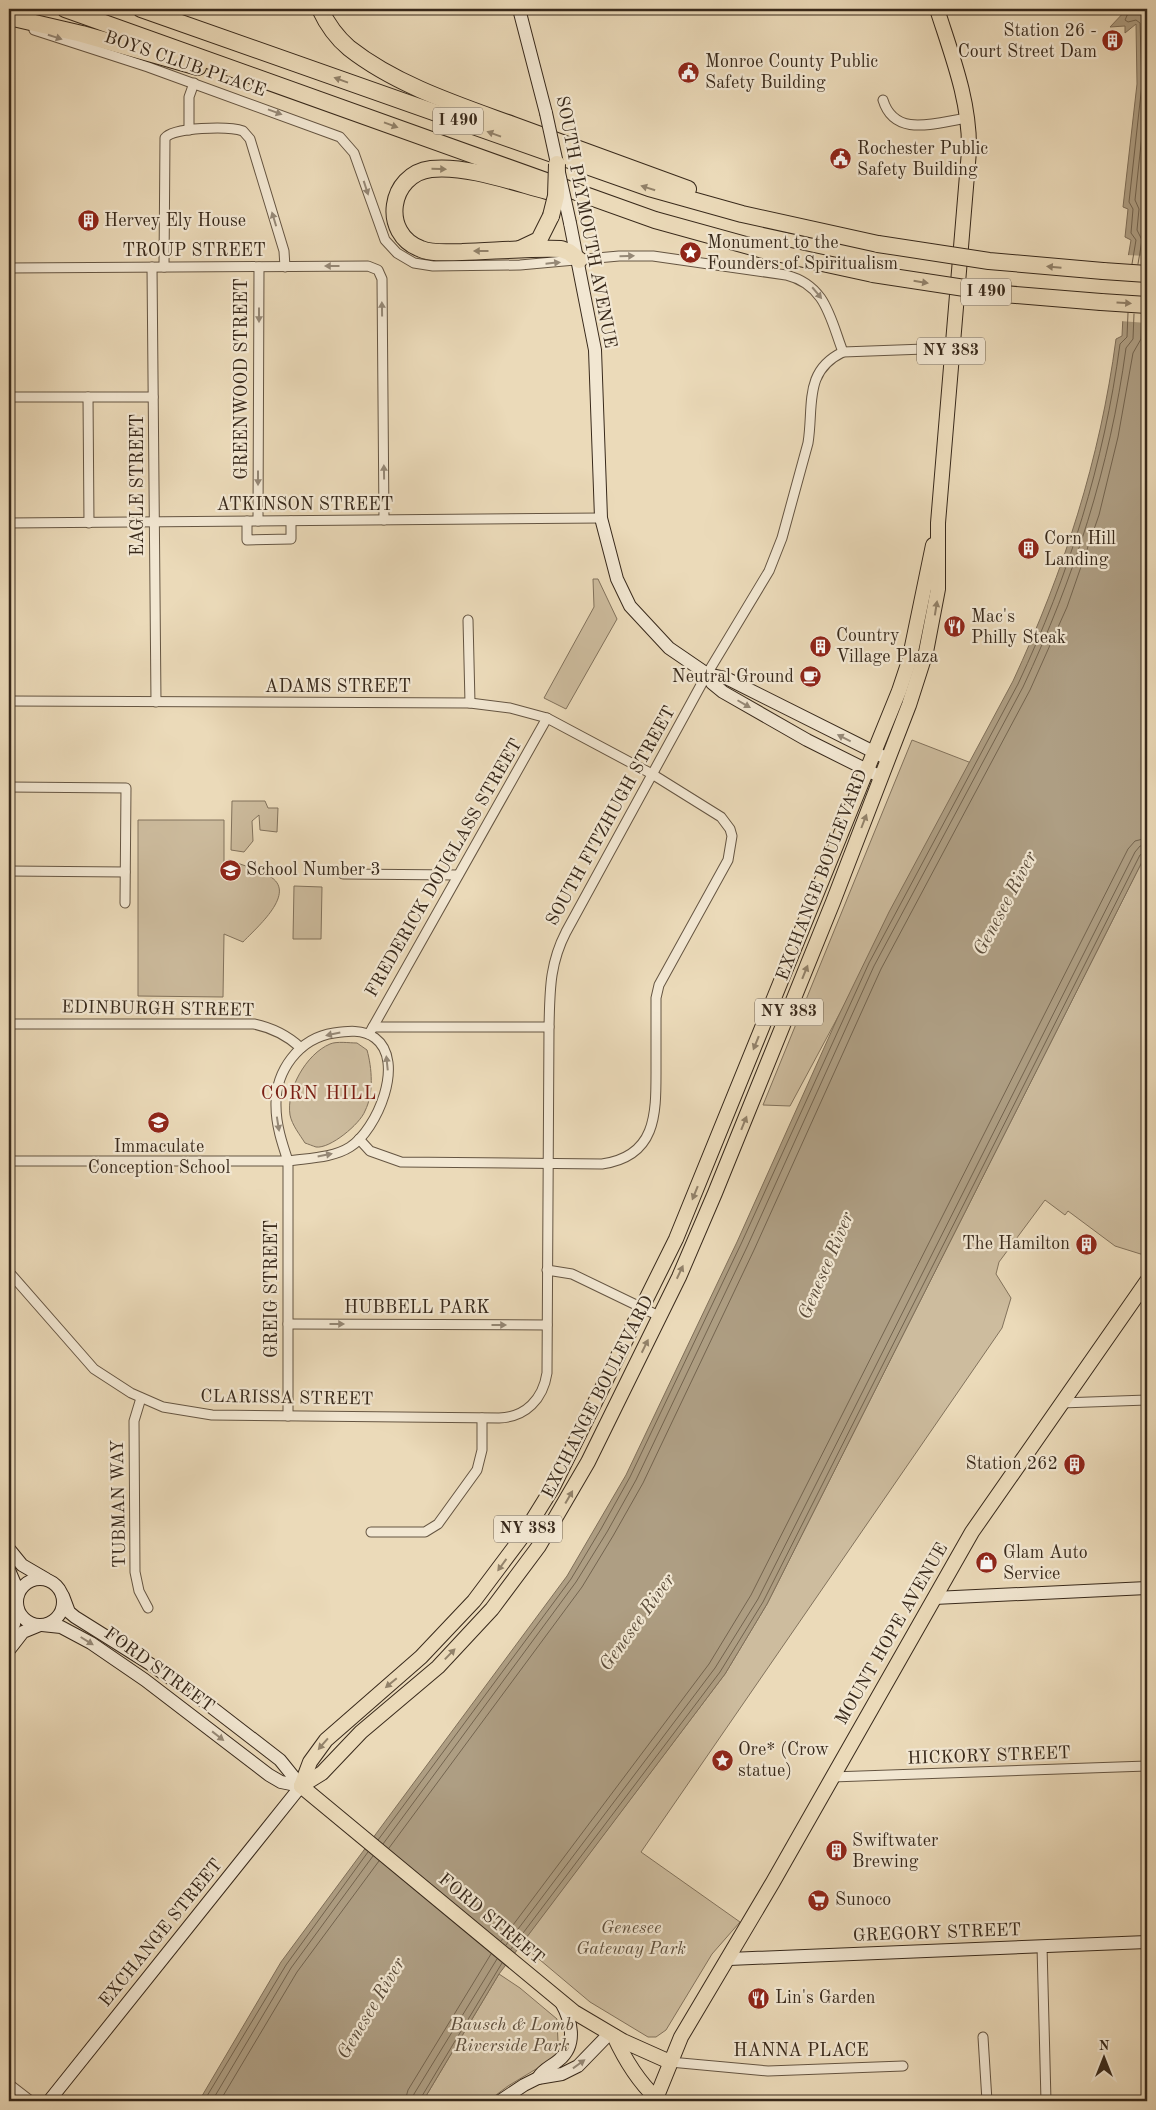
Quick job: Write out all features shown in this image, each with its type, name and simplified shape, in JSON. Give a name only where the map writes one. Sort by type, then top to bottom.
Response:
[{"type":"highway","name":"I 490","points":[[65,9],[636,214],[758,249],[872,274],[1004,294],[1147,305]]},
{"type":"highway","name":"I 490","points":[[141,9],[630,182],[705,204],[780,223],[878,244],[989,261],[1147,274]]},
{"type":"highway","points":[[320,9],[331,29],[349,48],[416,87],[478,113],[780,223]]},
{"type":"highway","points":[[9,17],[110,42],[344,108]]},
{"type":"highway","points":[[505,251],[526,247],[539,240],[551,216],[556,196],[557,164]]},
{"type":"highway","points":[[578,260],[569,252],[562,250],[429,251],[412,244],[402,235],[395,219],[394,205],[400,187],[418,172],[429,169],[449,169],[486,176],[636,214]]},
{"type":"main road","name":"SOUTH PLYMOUTH AVENUE","points":[[519,9],[546,114],[578,260],[596,355],[601,518],[615,573],[630,606],[669,648],[707,674],[726,678],[888,760]]},
{"type":"main road","name":"EXCHANGE BOULEVARD","points":[[301,1786],[322,1773],[357,1736],[438,1667],[479,1624],[539,1546],[580,1479],[659,1316],[715,1193],[834,902],[916,688],[932,628],[939,577],[938,523],[968,161],[968,118],[964,92],[938,9]]},
{"type":"main road","name":"EXCHANGE BOULEVARD","points":[[301,1786],[307,1768],[316,1752],[358,1710],[406,1671],[449,1629],[479,1595],[511,1553],[557,1481],[643,1308],[684,1220],[867,771],[909,661],[938,523]]},
{"type":"main road","name":"SOUTH PLYMOUTH AVENUE","points":[[707,674],[712,683],[723,692],[881,777]]},
{"type":"main road","name":"MOUNT HOPE AVENUE","points":[[656,2100],[681,2037],[728,1959],[982,1514],[1147,1281]]},
{"type":"main road","points":[[9,1549],[22,1565],[58,1586],[63,1596],[59,1616],[50,1623],[23,1632],[9,1650]]},
{"type":"main road","points":[[9,1570],[15,1584],[17,1602],[24,1618],[32,1624],[41,1625]]},
{"type":"main road","points":[[9,1634],[14,1624],[21,1588],[29,1581],[42,1578],[50,1581]]},
{"type":"main road","points":[[934,1598],[1147,1588]]},
{"type":"main road","name":"FORD STREET","points":[[63,1596],[69,1612],[78,1620],[170,1678],[284,1764],[301,1786],[574,2012],[612,2035],[670,2062]]},
{"type":"main road","name":"FORD STREET","points":[[41,1625],[61,1627],[82,1638],[144,1680],[268,1776],[281,1782],[301,1786]]},
{"type":"main road","name":"EXCHANGE STREET","points":[[49,2101],[301,1786]]},
{"type":"main road","name":"GREGORY STREET","points":[[728,1959],[1147,1942]]},
{"type":"main road","points":[[538,2078],[542,2072],[560,2060],[571,2041],[571,2028],[556,1997]]},
{"type":"main road","points":[[500,2101],[538,2078],[562,2074],[578,2066],[612,2035],[640,2084],[656,2100]]},
{"type":"street","points":[[215,9],[228,9]]},
{"type":"street","name":"BOYS CLUB PLACE","points":[[9,22],[194,83],[331,132],[347,143],[356,158],[380,230],[388,245],[408,260],[434,266],[520,265],[578,260]]},
{"type":"street","points":[[189,130],[189,97],[194,83]]},
{"type":"street","points":[[882,100],[890,116],[903,124],[915,125],[968,118]]},
{"type":"street","points":[[164,267],[164,141],[172,132],[236,129],[243,130],[248,136],[284,251],[285,266]]},
{"type":"street","points":[[578,260],[619,256],[660,256],[795,277],[807,282],[822,298],[844,352],[952,348]]},
{"type":"street","name":"TROUP STREET","points":[[9,268],[368,266],[378,270],[382,279],[384,520]]},
{"type":"street","name":"GREENWOOD STREET","points":[[258,521],[259,267]]},
{"type":"street","name":"EAGLE STREET","points":[[152,268],[156,702]]},
{"type":"street","name":"SOUTH FITZHUGH STREET","points":[[547,1325],[549,1027],[551,972],[559,945],[707,674],[777,555],[808,443],[810,397],[817,376],[830,359],[844,352]]},
{"type":"street","points":[[9,397],[153,396]]},
{"type":"street","points":[[88,397],[89,523]]},
{"type":"street","name":"ATKINSON STREET","points":[[9,523],[601,518]]},
{"type":"street","points":[[247,521],[247,540],[291,540],[290,521]]},
{"type":"street","points":[[468,620],[470,703]]},
{"type":"street","name":"ADAMS STREET","points":[[9,701],[470,703],[510,708],[547,718],[652,774],[721,817],[730,829],[731,853],[659,986],[656,998],[655,1114],[648,1137],[628,1156],[615,1162],[548,1164],[401,1162],[370,1151],[359,1139]]},
{"type":"street","name":"FREDERICK DOUGLASS STREET","points":[[370,1030],[547,718]]},
{"type":"street","points":[[9,787],[126,788],[125,904]]},
{"type":"street","points":[[9,871],[125,872]]},
{"type":"street","points":[[343,874],[458,875]]},
{"type":"street","name":"EDINBURGH STREET","points":[[9,1024],[254,1024],[269,1027],[301,1048]]},
{"type":"street","points":[[288,1162],[278,1127],[276,1095],[286,1066],[301,1048],[313,1040],[347,1031],[549,1027]]},
{"type":"street","points":[[9,1161],[288,1162],[332,1154],[349,1147],[359,1139],[379,1110],[388,1074],[386,1054],[370,1030]]},
{"type":"street","name":"GREIG STREET","points":[[288,1162],[288,1416]]},
{"type":"street","points":[[547,1270],[572,1274],[659,1316]]},
{"type":"street","name":"CLARISSA STREET","points":[[9,1272],[86,1362],[111,1382],[141,1398],[163,1406],[199,1414],[513,1417],[526,1410],[537,1400],[544,1387],[547,1373],[547,1325]]},
{"type":"street","name":"HUBBELL PARK","points":[[288,1324],[547,1325]]},
{"type":"street","name":"TUBMAN WAY","points":[[141,1398],[134,1421],[135,1572],[137,1585],[148,1608]]},
{"type":"street","points":[[1061,1403],[1147,1400]]},
{"type":"street","points":[[372,1532],[425,1532],[438,1524],[477,1470],[482,1450],[482,1418]]},
{"type":"street","name":"HICKORY STREET","points":[[832,1777],[1147,1766]]},
{"type":"street","points":[[1042,1946],[1046,2101]]},
{"type":"street","points":[[983,2036],[987,2101]]},
{"type":"street","name":"HANNA PLACE","points":[[670,2062],[768,2071],[903,2066]]},
{"type":"street","points":[[9,2084],[31,2101]]},
{"type":"green space","points":[[593,579],[598,579],[617,619],[566,709],[544,698],[594,607]]},
{"type":"green space","points":[[912,740],[974,764],[790,1106],[763,1105]]},
{"type":"green space","points":[[232,801],[265,801],[268,808],[278,808],[277,832],[260,830],[259,815],[252,821],[253,841],[244,852],[231,850]]},
{"type":"green space","points":[[138,820],[224,820],[224,863],[229,860],[260,871],[277,883],[279,891],[272,910],[243,942],[224,934],[223,997],[138,996]]},
{"type":"green space","name":"Genesee Gateway Park","points":[[1147,852],[1147,1256],[1115,1246],[1068,1211],[1065,1215],[1045,1200],[999,1262],[996,1274],[1011,1298],[1002,1328],[641,1852],[740,1922],[712,1954],[666,2030],[656,2037],[648,2037],[590,2002],[521,1944],[725,1674],[767,1604]]},
{"type":"green space","points":[[294,886],[322,887],[321,939],[293,939]]},
{"type":"green space","points":[[340,1042],[357,1043],[367,1050],[370,1065],[371,1089],[365,1111],[351,1129],[329,1144],[316,1147],[305,1143],[294,1126],[290,1115],[291,1095],[300,1074],[313,1056],[330,1044]]},
{"type":"green space","name":"Bausch & Lomb Riverside Park","points":[[499,1974],[520,1988],[557,2019],[558,2042],[566,2041],[564,2048],[551,2060],[508,2086],[488,2101],[423,2101]]},
{"type":"water","name":"Genesee River","points":[[1127,9],[1147,9],[1147,852],[767,1604],[725,1674],[499,1974],[423,2101],[199,2101],[281,1962],[567,1576],[626,1475],[737,1242],[837,1019],[889,912],[1013,681],[1048,598],[1078,514],[1100,428],[1116,339],[1122,336],[1125,275],[1131,240],[1125,237],[1128,209],[1123,207],[1137,84],[1136,24],[1125,33],[1125,26],[1110,27]]},
{"type":"pier","points":[[1126,255],[1147,256],[1147,323],[1120,321],[1122,274]]},
{"type":"place","name":"Station 26 - Court Street Dam","points":[[1113,41]]},
{"type":"place","name":"Monroe County Public Safety Building","points":[[689,72]]},
{"type":"place","name":"Rochester Public Safety Building","points":[[841,159]]},
{"type":"place","name":"Hervey Ely House","points":[[88,221]]},
{"type":"place","name":"Monument to the Founders of Spiritualism","points":[[691,253]]},
{"type":"place","name":"Corn Hill Landing","points":[[1028,549]]},
{"type":"place","name":"Mac's Philly Steak","points":[[955,627]]},
{"type":"place","name":"Country Village Plaza","points":[[820,646]]},
{"type":"place","name":"Neutral Ground","points":[[810,677]]},
{"type":"place","name":"School Number 3","points":[[230,870]]},
{"type":"place","name":"Immaculate Conception School","points":[[159,1122]]},
{"type":"place","name":"The Hamilton","points":[[1086,1244]]},
{"type":"place","name":"Station 262","points":[[1074,1464]]},
{"type":"place","name":"Glam Auto Service","points":[[987,1563]]},
{"type":"place","name":"Ore* (Crow statue)","points":[[722,1760]]},
{"type":"place","name":"Swiftwater Brewing","points":[[836,1851]]},
{"type":"place","name":"Sunoco","points":[[819,1900]]},
{"type":"place","name":"Lin's Garden","points":[[759,1998]]},
{"type":"district","name":"CORN HILL","points":[[319,1094]]}]
